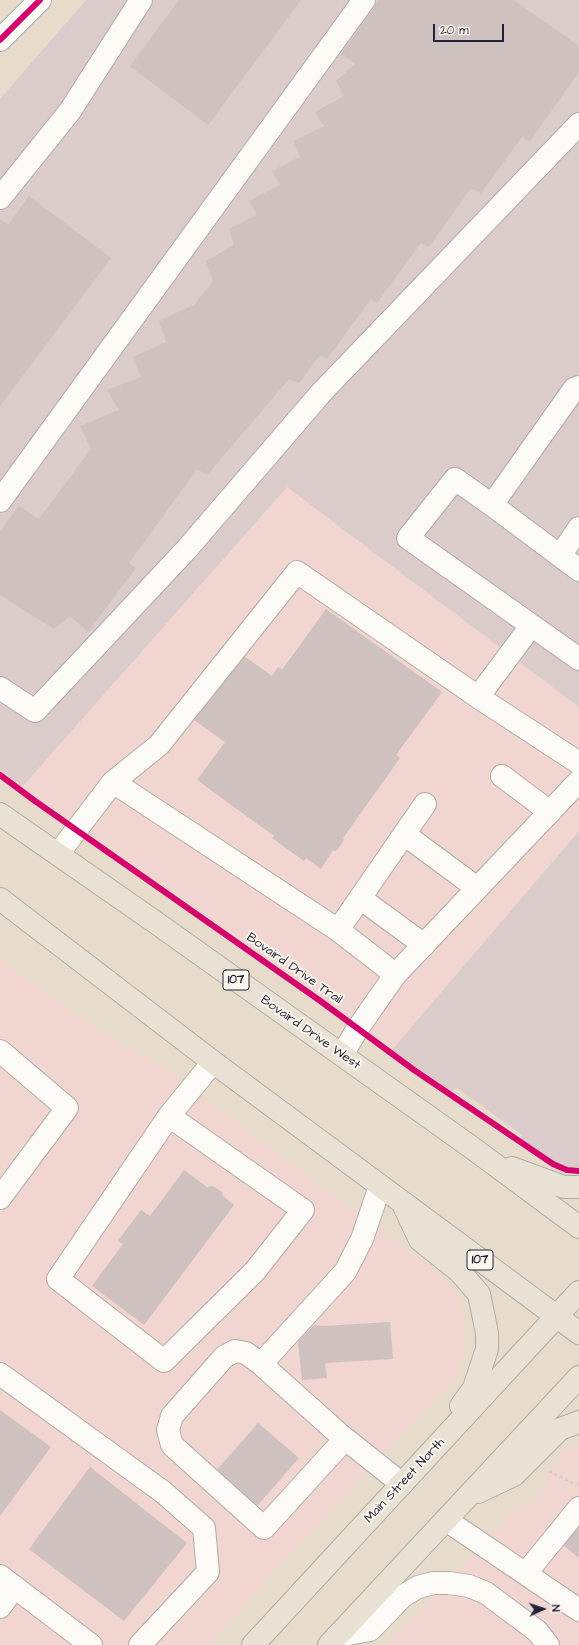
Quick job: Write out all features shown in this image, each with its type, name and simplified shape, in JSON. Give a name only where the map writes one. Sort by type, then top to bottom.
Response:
[{"type":"main road","name":"Bovaird Drive West","points":[[0,814],[342,1055],[579,1227]]},
{"type":"main road","name":"107","points":[[0,899],[402,1203],[579,1333]]},
{"type":"main road","points":[[470,1147],[519,1172],[564,1187],[579,1187]]},
{"type":"main road","points":[[402,1203],[420,1240],[460,1272],[479,1294],[487,1333],[487,1349],[474,1388],[426,1457]]},
{"type":"main road","name":"Main Street North","points":[[253,1645],[579,1292]]},
{"type":"main road","points":[[333,1641],[579,1377]]},
{"type":"main road","points":[[468,1497],[514,1475],[560,1429],[579,1422]]},
{"type":"street","points":[[0,40],[40,0]]},
{"type":"street","points":[[0,198],[70,111],[141,0]]},
{"type":"street","points":[[0,501],[364,0]]},
{"type":"street","points":[[0,688],[35,711],[186,550],[321,393],[579,124]]},
{"type":"street","points":[[492,505],[574,390],[579,387]]},
{"type":"street","points":[[579,570],[455,479],[408,538],[579,659]]},
{"type":"street","points":[[560,556],[579,528]]},
{"type":"street","points":[[58,854],[114,782],[159,745],[297,572],[478,697],[579,763]]},
{"type":"street","points":[[478,697],[531,626]]},
{"type":"street","points":[[502,776],[550,812]]},
{"type":"street","points":[[342,1055],[358,1028],[395,975],[579,781]]},
{"type":"street","points":[[114,782],[338,930],[395,975]]},
{"type":"street","points":[[338,930],[425,804]]},
{"type":"street","points":[[404,834],[477,888]]},
{"type":"street","points":[[360,898],[424,945]]},
{"type":"street","points":[[0,1051],[67,1108],[0,1198]]},
{"type":"street","points":[[170,1116],[303,1210],[255,1271],[164,1361],[58,1279],[170,1116],[214,1062]]},
{"type":"street","points":[[261,1364],[345,1272],[362,1239],[380,1186]]},
{"type":"street","points":[[345,1439],[264,1528],[172,1445],[182,1426],[208,1394],[208,1376],[224,1357],[235,1351],[246,1353],[261,1364],[345,1439],[402,1484]]},
{"type":"street","points":[[0,1374],[163,1492],[204,1528],[208,1572],[140,1645]]},
{"type":"street","points":[[526,1573],[579,1508]]},
{"type":"street","points":[[446,1520],[579,1610]]},
{"type":"street","points":[[0,1607],[7,1581],[91,1645]]},
{"type":"street","points":[[333,1641],[370,1630],[403,1596],[418,1587],[433,1583],[442,1583],[468,1586],[486,1593],[537,1631],[548,1645]]},
{"type":"path","points":[[546,1470],[579,1486]]},
{"type":"shaded area","points":[[86,0],[579,0],[579,707],[287,487],[22,787],[0,769],[0,99]]},
{"type":"shaded area","points":[[287,487],[579,707],[579,831],[392,1050],[325,999],[22,787]]},
{"type":"shaded area","points":[[579,831],[579,1168],[558,1164],[520,1138],[522,1135],[456,1087],[452,1092],[392,1050]]},
{"type":"shaded area","points":[[0,959],[101,1033],[160,1065],[445,1278],[457,1295],[464,1314],[464,1351],[458,1370],[452,1381],[250,1598],[210,1645],[0,1645]]},
{"type":"shaded area","points":[[579,1444],[579,1645],[386,1645],[430,1601],[521,1502],[528,1508],[551,1481],[545,1475],[566,1452]]},
{"type":"building","points":[[179,0],[301,0],[208,125],[130,66]]},
{"type":"building","points":[[379,0],[514,0],[579,46],[579,72],[530,141],[522,137],[481,193],[471,188],[429,247],[421,243],[377,303],[371,299],[327,359],[320,355],[299,383],[289,379],[207,475],[197,469],[129,563],[136,568],[88,632],[70,616],[54,629],[0,595],[0,532],[19,506],[39,519],[91,449],[80,426],[119,410],[107,390],[141,377],[133,357],[166,342],[159,321],[195,304],[213,281],[206,261],[234,245],[229,229],[257,215],[249,201],[280,185],[272,171],[300,157],[294,141],[324,126],[315,112],[344,96],[336,81],[355,64],[341,54]]},
{"type":"building","points":[[29,196],[111,258],[0,406],[0,219],[8,225]]},
{"type":"building","points":[[326,609],[442,692],[396,755],[400,758],[343,838],[342,843],[337,850],[333,850],[321,869],[306,858],[304,861],[272,838],[274,836],[197,780],[225,742],[191,718],[238,652],[272,676],[278,667],[282,670]]},
{"type":"building","points":[[184,1170],[207,1187],[213,1186],[222,1192],[223,1196],[234,1205],[144,1325],[92,1286],[123,1244],[118,1241],[141,1210],[150,1216]]},
{"type":"building","points":[[390,1322],[393,1359],[325,1363],[327,1378],[302,1380],[298,1341],[314,1325],[323,1326]]},
{"type":"building","points":[[0,1410],[51,1447],[0,1516]]},
{"type":"building","points":[[258,1423],[299,1458],[257,1506],[216,1471]]},
{"type":"building","points":[[90,1467],[187,1543],[124,1621],[29,1549]]},
{"type":"building","points":[[579,1521],[579,1558],[561,1543]]},
{"type":"cycle path","points":[[0,40],[40,0]]},
{"type":"cycle path","name":"Bovaird Drive Trail","points":[[0,775],[319,1000],[414,1070],[553,1164],[567,1170],[579,1171]]}]
